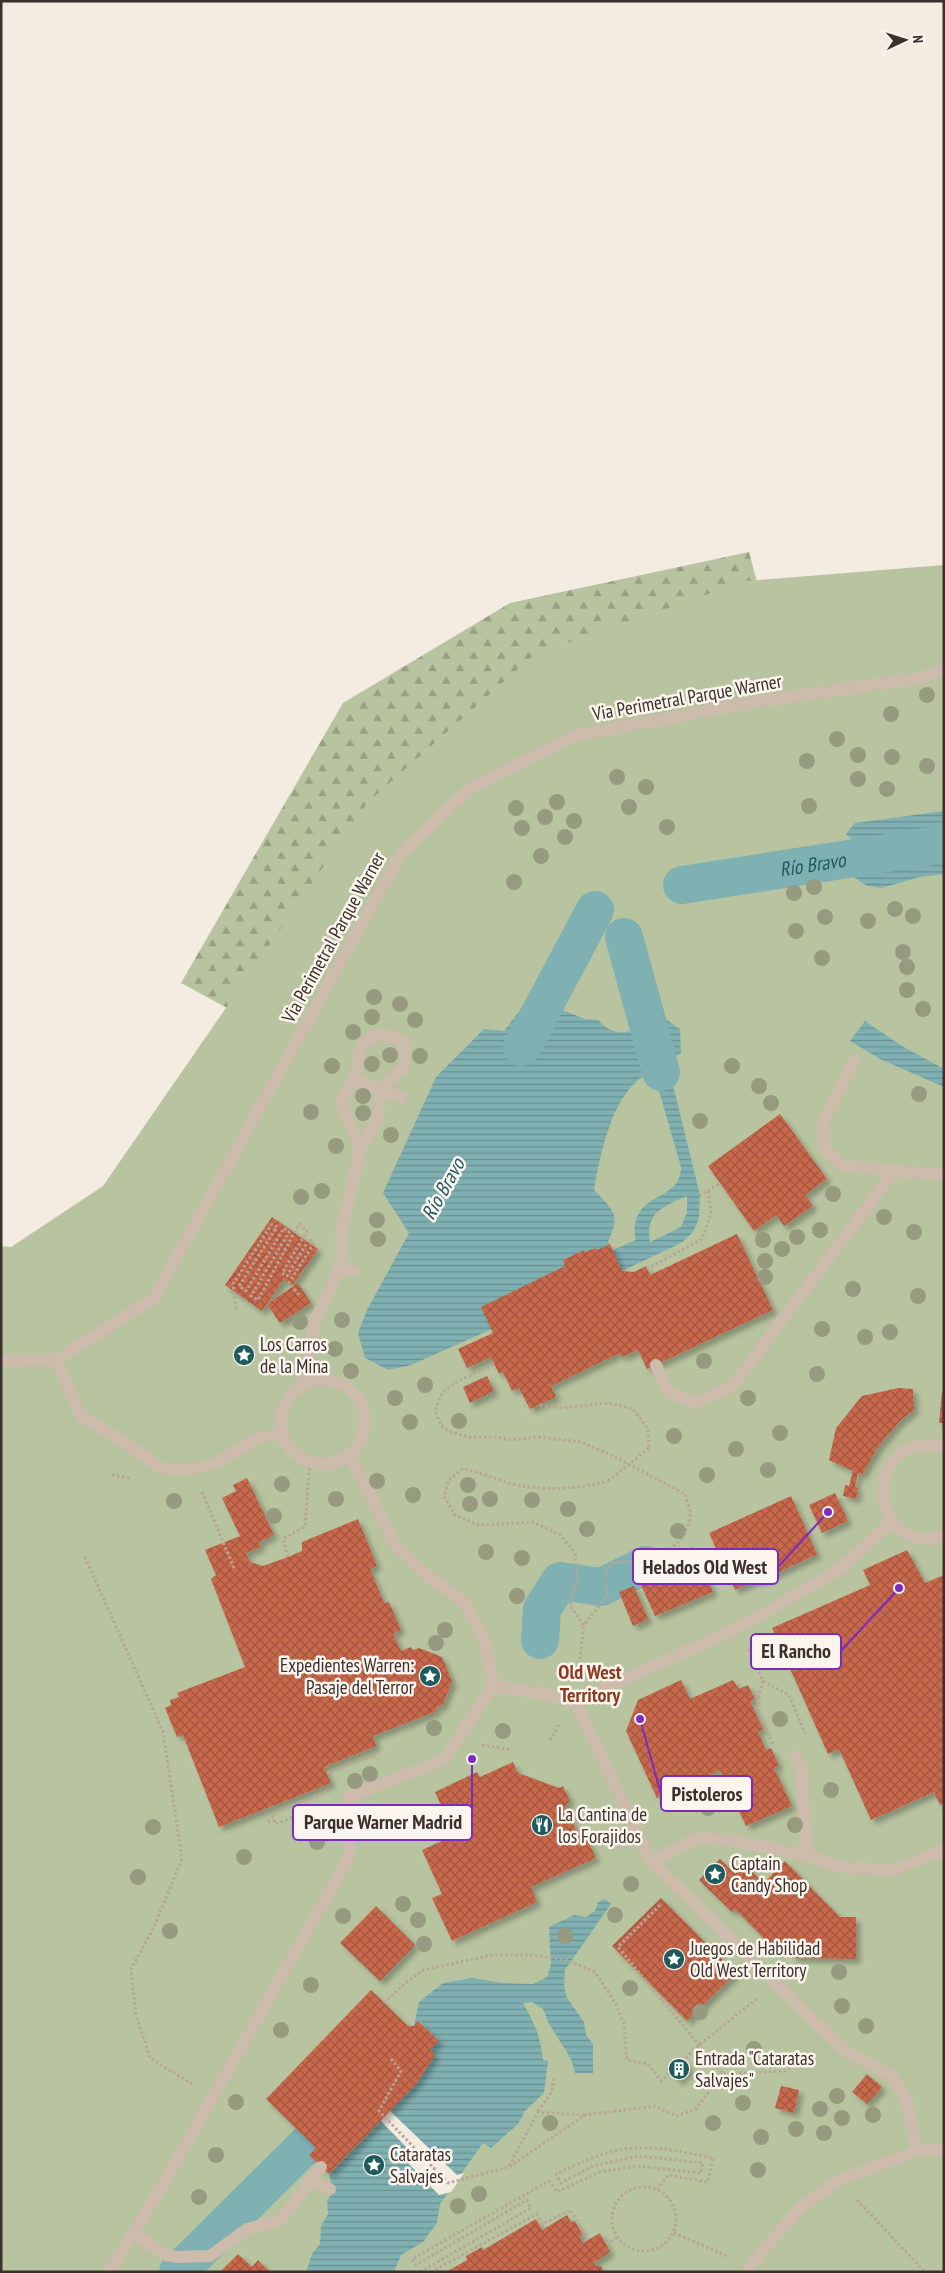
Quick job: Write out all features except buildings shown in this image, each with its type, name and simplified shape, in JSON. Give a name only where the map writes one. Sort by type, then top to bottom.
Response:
[{"type":"street","name":"Via Perimetral Parque Warner","points":[[56,1360],[154,1298],[400,855],[470,788],[574,736],[749,703],[920,678],[944,669]]},
{"type":"street","points":[[304,1384],[316,1318],[332,1286],[341,1260],[341,1233],[361,1174],[360,1150],[341,1102],[354,1079],[362,1045],[379,1033],[404,1041],[405,1067],[379,1090],[379,1116],[360,1150]]},
{"type":"street","points":[[854,1061],[824,1121],[824,1148],[843,1166],[944,1175]]},
{"type":"street","points":[[354,1079],[379,1090],[401,1096]]},
{"type":"street","points":[[656,1365],[668,1392],[693,1403],[732,1387],[895,1170]]},
{"type":"street","points":[[337,1270],[355,1271]]},
{"type":"street","points":[[1,1361],[56,1360],[81,1416],[116,1437],[162,1469],[192,1468],[214,1464],[259,1438],[283,1432]]},
{"type":"street","points":[[317,1380],[330,1380],[343,1385],[354,1393],[361,1404],[365,1418],[364,1431],[359,1444],[350,1454],[338,1461],[324,1464],[310,1461],[297,1455],[288,1445],[283,1432],[282,1418],[285,1404],[292,1393],[304,1384],[317,1380]]},
{"type":"street","points":[[944,1447],[928,1444],[913,1447],[900,1454],[890,1465],[883,1478],[881,1493],[884,1508],[892,1521],[904,1532],[919,1538],[935,1539],[944,1536]]},
{"type":"street","points":[[109,2272],[164,2183],[350,1857],[350,1796],[444,1760],[493,1686],[485,1640],[463,1601],[428,1577],[395,1545],[350,1454]]},
{"type":"street","points":[[493,1686],[541,1693],[575,1702],[740,1627],[839,1570],[892,1521]]},
{"type":"street","points":[[575,1702],[651,1861],[845,2051],[892,2076],[907,2100],[916,2151]]},
{"type":"street","points":[[796,1756],[801,1766],[808,1855]]},
{"type":"street","points":[[651,1861],[698,1838],[734,1841],[808,1855],[838,1866],[890,1871],[944,1850]]},
{"type":"street","points":[[749,2269],[802,2206],[838,2180],[916,2151],[944,2150]]},
{"type":"street","points":[[133,2234],[166,2254],[176,2257],[210,2256],[247,2229],[281,2220],[321,2167]]},
{"type":"street","points":[[310,2182],[330,2189]]},
{"type":"path","points":[[700,1195],[720,1183]]},
{"type":"path","points":[[647,1269],[702,1239],[711,1213],[708,1191]]},
{"type":"path","points":[[236,1309],[233,1284],[272,1224],[277,1227],[239,1286],[246,1291],[284,1228],[289,1232],[251,1296],[258,1300],[299,1224],[307,1231],[282,1273],[287,1276],[309,1239],[314,1243],[289,1283],[316,1318]]},
{"type":"path","points":[[494,1365],[458,1381],[443,1392],[435,1410],[441,1426],[451,1432],[469,1437],[496,1436],[512,1440],[536,1437],[581,1442],[612,1455],[685,1494],[691,1516],[683,1538],[664,1553],[632,1563],[614,1562],[605,1572],[607,1596],[584,1625],[575,1702]]},
{"type":"path","points":[[540,1405],[562,1408],[610,1403],[633,1409],[648,1429],[649,1448],[608,1481],[580,1488],[522,1486],[479,1472],[462,1469],[449,1480],[444,1496],[455,1516],[480,1524],[533,1522],[560,1535],[576,1553],[577,1579],[570,1606],[584,1625]]},
{"type":"path","points":[[288,1557],[283,1539],[305,1526],[310,1461]]},
{"type":"path","points":[[192,1468],[234,1568]]},
{"type":"path","points":[[112,1475],[123,1477]]},
{"type":"path","points":[[85,1558],[163,1732],[182,1859],[152,1931],[131,1969],[136,2015],[150,2058],[212,2096]]},
{"type":"path","points":[[740,1627],[763,1681],[789,1695],[808,1741],[796,1756],[778,1754],[756,1706],[763,1681]]},
{"type":"path","points":[[326,1773],[374,1755],[376,1760],[368,1764]]},
{"type":"path","points":[[331,1790],[272,1814],[275,1824],[350,1796]]},
{"type":"path","points":[[268,1822],[273,1819]]},
{"type":"path","points":[[678,1887],[618,1946],[698,2046],[723,2074]]},
{"type":"path","points":[[384,2003],[423,1970],[463,1963],[492,1955],[546,1957],[567,1960],[595,1972],[616,2004],[624,2024],[627,2060],[648,2064],[661,2081],[698,2046],[776,1983]]},
{"type":"path","points":[[538,2112],[585,2115],[655,2106],[676,2116],[695,2110],[723,2074],[786,2071],[832,2038]]},
{"type":"path","points":[[391,2059],[401,2071],[379,2111],[448,2183],[508,2167],[585,2115]]},
{"type":"path","points":[[508,2167],[538,2112],[552,2092],[554,2077]]},
{"type":"path","points":[[420,2272],[531,2208],[527,2200],[416,2265],[412,2259],[549,2181],[557,2192],[600,2172],[638,2166],[701,2173],[703,2163],[639,2156],[593,2166],[561,2183],[556,2174],[592,2157],[632,2148],[676,2151],[713,2158],[708,2182],[668,2175],[658,2189]]},
{"type":"path","points":[[838,2180],[926,2272]]},
{"type":"path","points":[[641,2186],[658,2189],[671,2200],[676,2217],[674,2234],[663,2246],[647,2252],[630,2249],[617,2238],[611,2222],[613,2205],[625,2192],[641,2186]]},
{"type":"path","points":[[431,2272],[536,2214],[542,2224],[572,2210],[587,2239]]},
{"type":"path","points":[[674,2234],[749,2269]]},
{"type":"path","points":[[606,2244],[617,2238]]},
{"type":"green space","points":[[749,552],[781,672],[275,1034],[181,983],[343,703],[510,603]]},
{"type":"green space","points":[[944,565],[944,2272],[1,2272],[1,1246],[11,1247],[103,1186],[368,802],[535,654],[746,581]]},
{"type":"water","points":[[944,811],[944,874],[920,877],[881,888],[867,886],[855,878],[851,862],[874,860],[846,834],[855,823]]},
{"type":"water","points":[[530,997],[585,1019],[598,1020],[614,1031],[629,1032],[661,1016],[680,1029],[681,1053],[667,1061],[700,1195],[699,1218],[693,1232],[681,1243],[411,1365],[388,1370],[365,1358],[358,1333],[367,1310],[409,1233],[383,1193],[436,1077],[484,1029],[504,1031]],"holes":[[[653,1070],[681,1167],[679,1178],[675,1185],[644,1207],[638,1214],[635,1227],[636,1240],[613,1250],[608,1241],[614,1224],[613,1213],[606,1202],[594,1190],[599,1162],[613,1117],[620,1103],[637,1081]],[[687,1196],[687,1212],[681,1227],[650,1242],[649,1232],[653,1217],[663,1207]]]},
{"type":"water","points":[[865,1021],[902,1046],[944,1069],[944,1087],[880,1059],[850,1041]]},
{"type":"water","points":[[605,1899],[611,1904],[565,1970],[564,1987],[567,1998],[584,2022],[586,2035],[593,2044],[593,2073],[575,2073],[571,2059],[548,2022],[543,2009],[532,2002],[523,2003],[536,2030],[543,2060],[548,2061],[544,2093],[525,2111],[518,2124],[491,2148],[483,2143],[440,2204],[437,2223],[423,2242],[401,2255],[394,2272],[306,2272],[312,2254],[320,2244],[321,2226],[328,2214],[327,2201],[333,2192],[329,2174],[416,2084],[435,2055],[430,2050],[438,2041],[419,2021],[414,2026],[419,2002],[443,1983],[472,1978],[503,1983],[533,1984],[547,1977],[551,1964],[549,1927],[574,1915],[586,1917],[595,1911],[598,1902]]},
{"type":"pier","points":[[390,2111],[457,2175],[464,2173],[451,2192],[439,2195],[408,2163],[407,2148],[381,2121]]},
{"type":"waterway","name":"Río Bravo","points":[[682,885],[944,844]]},
{"type":"waterway","name":"Río Bravo","points":[[522,1047],[595,910]]},
{"type":"waterway","name":"Río Bravo","points":[[624,937],[661,1072]]},
{"type":"waterway","points":[[540,1640],[542,1609],[560,1581],[601,1587],[646,1565]]},
{"type":"waterway","name":"Cataratas Salvajes","points":[[178,2272],[346,2105]]},
{"type":"place","name":"Los Carros de la Mina","points":[[244,1355]]},
{"type":"place","name":"Helados Old West","points":[[828,1512]]},
{"type":"place","name":"El Rancho","points":[[899,1588]]},
{"type":"place","name":"Expedientes Warren: Pasaje del Terror","points":[[430,1676]]},
{"type":"place","name":"Pistoleros","points":[[640,1719]]},
{"type":"place","name":"Parque Warner Madrid","points":[[472,1759]]},
{"type":"place","name":"La Cantina de los Forajidos","points":[[542,1825]]},
{"type":"place","name":"Captain Candy Shop","points":[[715,1874]]},
{"type":"place","name":"Juegos de Habilidad Old West Territory","points":[[674,1959]]},
{"type":"place","name":"Entrada \"Cataratas Salvajes\"","points":[[679,2069]]},
{"type":"place","name":"Cataratas Salvajes","points":[[374,2165]]},
{"type":"district","name":"Old West Territory","points":[[590,1684]]}]
